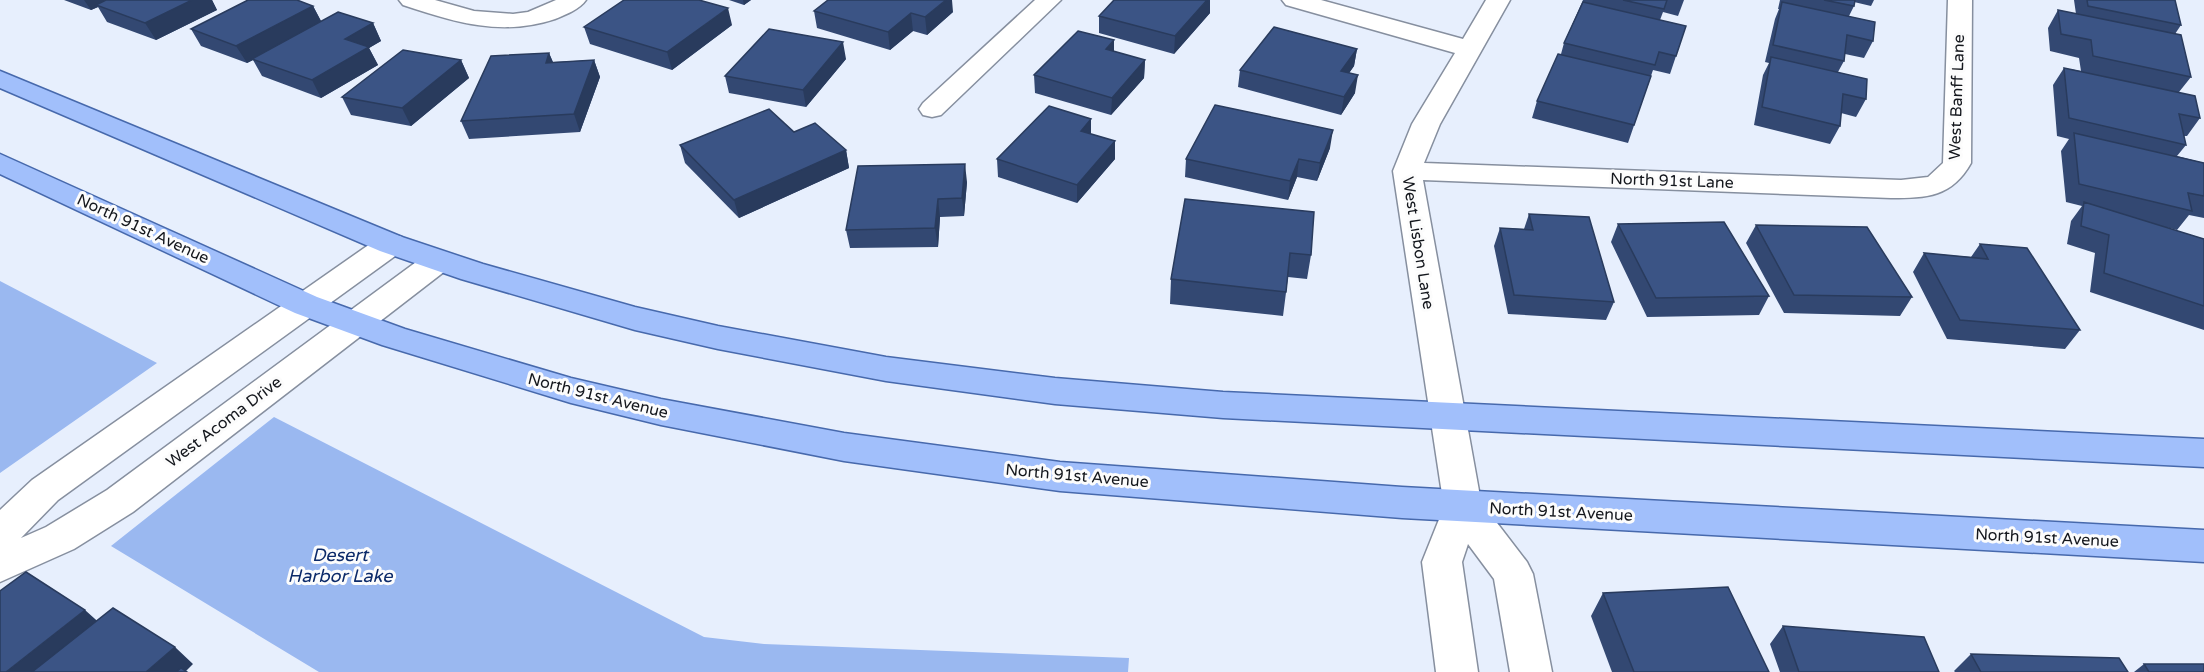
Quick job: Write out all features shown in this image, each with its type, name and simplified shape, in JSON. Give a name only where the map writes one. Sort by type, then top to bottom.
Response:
[{"type":"main road","points":[[0,79],[391,244],[438,261],[626,317],[784,352],[1039,389],[1141,399],[1447,417],[2204,453]]},
{"type":"main road","name":"North 91st Avenue","points":[[0,163],[306,305],[354,324],[493,369],[579,393],[733,429],[822,445],[1032,474],[1462,507],[2204,546]]},
{"type":"street","points":[[411,0],[469,19],[498,23],[515,22],[550,13],[574,0]]},
{"type":"street","points":[[932,109],[1049,0]]},
{"type":"street","points":[[1294,0],[1470,49]]},
{"type":"street","name":"West Lisbon Lane","points":[[1498,0],[1426,124],[1407,171],[1462,507],[1513,574],[1531,672]]},
{"type":"street","name":"West Banff Lane","points":[[1937,184],[1952,176],[1957,163],[1960,0]]},
{"type":"street","name":"North 91st Lane","points":[[1407,171],[1891,189],[1916,189],[1937,184]]},
{"type":"street","points":[[0,534],[45,490],[391,244]]},
{"type":"street","name":"West Acoma Drive","points":[[0,565],[79,527],[167,466],[438,261]]},
{"type":"street","points":[[116,439],[167,466]]},
{"type":"street","name":"West Lisbon Lane","points":[[1456,672],[1442,562],[1462,507]]},
{"type":"water","points":[[0,281],[157,363],[0,473]]},
{"type":"water","name":"Desert Harbor Lake","points":[[274,417],[704,637],[764,644],[1129,658],[1128,672],[319,672],[111,546]]},
{"type":"building","points":[[106,0],[192,0],[145,23],[96,5]]},
{"type":"building","points":[[248,0],[297,0],[313,6],[236,46],[191,29]]},
{"type":"building","points":[[624,0],[699,0],[728,8],[667,52],[584,27]]},
{"type":"building","points":[[828,0],[946,0],[925,17],[911,13],[888,32],[814,11]]},
{"type":"building","points":[[1114,0],[1207,0],[1175,36],[1099,16]]},
{"type":"building","points":[[1623,0],[1667,0],[1664,9]]},
{"type":"building","points":[[1824,0],[1855,0],[1854,6]]},
{"type":"building","points":[[2087,0],[2175,0],[2181,25],[2088,6]]},
{"type":"building","points":[[1583,2],[1686,26],[1676,56],[1659,52],[1655,65],[1564,43]]},
{"type":"building","points":[[1782,2],[1875,22],[1873,41],[1847,35],[1844,61],[1773,45]]},
{"type":"building","points":[[2058,10],[2181,35],[2191,77],[2093,56],[2091,40],[2061,34]]},
{"type":"building","points":[[338,12],[373,23],[345,39],[369,47],[312,80],[252,59]]},
{"type":"building","points":[[1274,27],[1357,49],[1341,71],[1358,75],[1344,97],[1240,70]]},
{"type":"building","points":[[769,29],[843,42],[803,90],[725,76]]},
{"type":"building","points":[[1078,31],[1114,40],[1106,49],[1145,60],[1112,98],[1034,75]]},
{"type":"building","points":[[403,50],[461,60],[402,108],[342,97]]},
{"type":"building","points":[[549,53],[546,63],[594,60],[574,114],[461,121],[491,56]]},
{"type":"building","points":[[1558,54],[1651,76],[1634,125],[1537,101]]},
{"type":"building","points":[[1771,57],[1867,79],[1866,99],[1843,94],[1840,126],[1762,107]]},
{"type":"building","points":[[2064,68],[2195,96],[2200,118],[2179,114],[2186,145],[2069,118]]},
{"type":"building","points":[[1215,105],[1333,130],[1320,163],[1299,159],[1290,181],[1186,159]]},
{"type":"building","points":[[1049,106],[1091,119],[1081,131],[1115,141],[1077,185],[997,159]]},
{"type":"building","points":[[769,109],[794,132],[815,123],[846,150],[734,200],[680,145]]},
{"type":"building","points":[[2074,133],[2204,163],[2204,196],[2188,193],[2192,211],[2079,184]]},
{"type":"building","points":[[965,164],[962,198],[938,199],[935,228],[846,230],[858,166]]},
{"type":"building","points":[[1185,199],[1314,212],[1311,255],[1290,253],[1286,292],[1171,279]]},
{"type":"building","points":[[2084,202],[2204,239],[2204,306],[2104,273],[2109,235],[2081,226]]},
{"type":"building","points":[[1529,214],[1589,217],[1614,302],[1514,295],[1500,228],[1533,230]]},
{"type":"building","points":[[1724,222],[1769,296],[1656,298],[1618,224]]},
{"type":"building","points":[[1756,225],[1867,227],[1912,297],[1794,295]]},
{"type":"building","points":[[1980,244],[2027,248],[2080,330],[1960,320],[1924,253],[1988,259]]},
{"type":"building","points":[[26,572],[85,610],[6,672],[0,672],[0,591]]},
{"type":"building","points":[[1728,587],[1769,672],[1634,672],[1603,593]]},
{"type":"building","points":[[113,608],[175,647],[146,672],[32,672]]},
{"type":"building","points":[[1783,626],[1924,637],[1939,672],[1799,672]]},
{"type":"building","points":[[1971,654],[2119,658],[2128,672],[1981,672]]},
{"type":"building","points":[[2144,664],[2204,664],[2204,672],[2149,672]]}]
